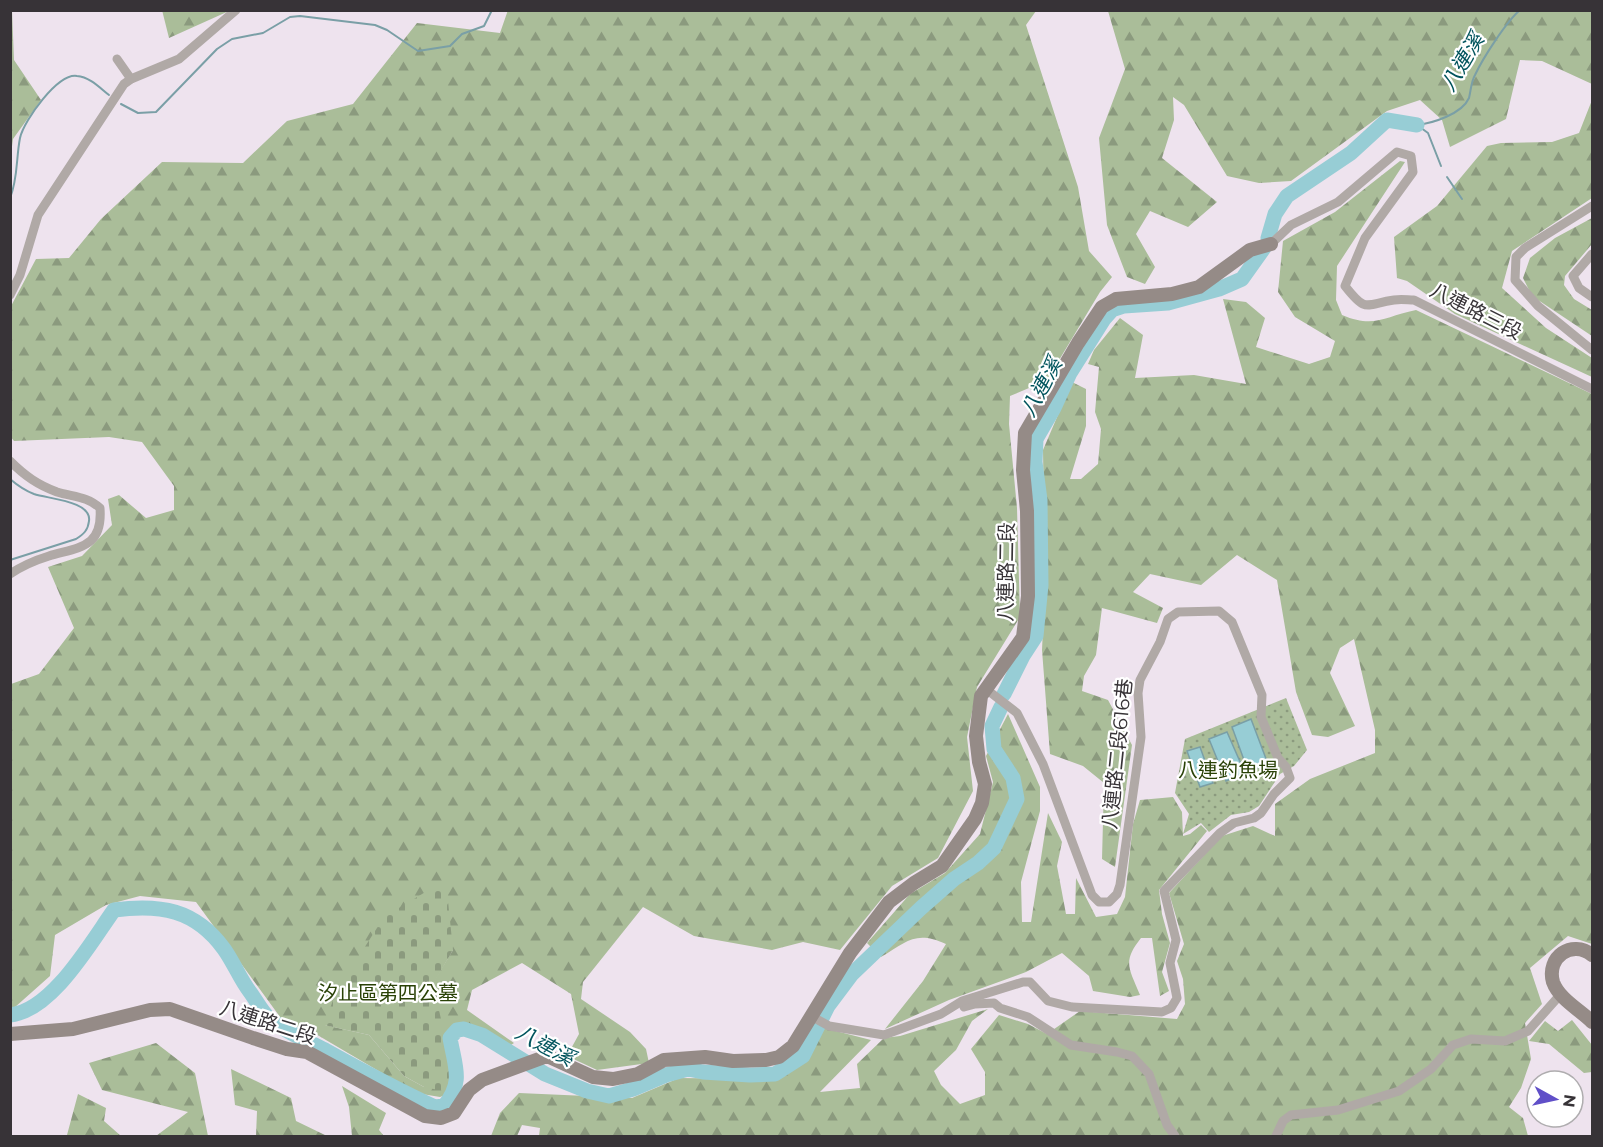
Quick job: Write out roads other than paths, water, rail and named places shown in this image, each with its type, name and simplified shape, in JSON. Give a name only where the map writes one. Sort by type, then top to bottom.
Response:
[{"type":"street","points":[[10,295],[20,275],[38,215],[124,84],[179,59],[236,10]]},
{"type":"street","points":[[117,59],[131,79]]},
{"type":"street","name":"八連路二段","points":[[10,1034],[73,1029],[150,1010],[170,1009],[264,1042],[307,1052],[425,1116],[441,1118],[454,1113],[469,1090],[482,1080],[547,1056],[593,1077],[613,1079],[638,1074],[664,1060],[705,1057],[733,1061],[766,1060],[779,1057],[793,1047],[850,953],[889,902],[942,866],[975,819],[982,803],[985,784],[979,762],[976,736],[981,696],[1023,637],[1028,596],[1023,470],[1024,433],[1091,321],[1102,307],[1116,299],[1172,294],[1199,287],[1250,250],[1271,244],[1291,225],[1338,202],[1397,152],[1411,156],[1413,172],[1365,238],[1345,286]]},
{"type":"street","name":"八連路三段","points":[[1593,206],[1525,248],[1516,257],[1515,280],[1538,306],[1593,350]]},
{"type":"street","points":[[1593,254],[1573,276],[1579,288],[1593,297]]},
{"type":"street","name":"八連路三段","points":[[1345,286],[1357,301],[1368,306],[1395,300],[1414,300],[1593,389]]},
{"type":"street","points":[[10,461],[25,476],[41,486],[92,501],[100,508],[101,522],[98,534],[88,545],[48,556],[20,567],[10,574]]},
{"type":"street","name":"八連路二段616巷","points":[[944,1011],[962,1002],[1023,982],[1030,982],[1048,1001],[1072,1007],[1162,1012],[1171,1008],[1177,998],[1170,963],[1176,940],[1164,891],[1220,833],[1234,823],[1254,818],[1261,813],[1274,794],[1290,778],[1286,767],[1278,758],[1261,717],[1262,695],[1232,622],[1219,611],[1178,612],[1168,619],[1160,642],[1140,680],[1138,693],[1141,737],[1120,885],[1117,894],[1109,902],[1099,902],[1092,895],[1043,764],[1017,714],[987,689]]},
{"type":"street","points":[[1593,955],[1574,948],[1559,954],[1552,966],[1553,982],[1560,995],[1593,1022]]},
{"type":"street","points":[[1276,1137],[1283,1121],[1291,1115],[1338,1110],[1399,1091],[1431,1069],[1453,1045],[1471,1039],[1504,1041],[1528,1031],[1560,995]]},
{"type":"street","points":[[813,1017],[829,1026],[884,1035],[944,1011],[975,1004],[994,1004],[1028,1017],[1071,1045],[1132,1056],[1149,1074],[1167,1125],[1175,1137]]},
{"type":"water","points":[[1251,719],[1268,764],[1248,771],[1232,727]]},
{"type":"water","points":[[1227,732],[1245,773],[1226,781],[1209,739]]},
{"type":"water","points":[[1200,747],[1213,783],[1200,787],[1187,751]]},
{"type":"waterway","points":[[121,104],[138,113],[156,112],[217,49],[232,39],[263,33],[290,17],[300,16],[375,25],[387,30],[418,51],[450,46],[462,34],[484,26],[492,10]]},
{"type":"waterway","name":"八連溪","points":[[1417,125],[1446,117],[1465,104],[1483,59],[1520,10]]},
{"type":"waterway","name":"八連溪","points":[[1548,10],[1553,10]]},
{"type":"waterway","points":[[10,198],[20,138],[28,120],[43,99],[61,82],[69,77],[77,76],[90,81],[109,95]]},
{"type":"waterway","name":"八連溪","points":[[1268,238],[1275,214],[1287,196],[1351,153],[1387,120],[1417,125]]},
{"type":"waterway","points":[[1417,125],[1428,133],[1441,166]]},
{"type":"waterway","points":[[1447,177],[1462,199]]},
{"type":"waterway","name":"八連溪","points":[[1004,694],[1036,636],[1041,585],[1040,500],[1035,462],[1036,439],[1054,408],[1070,373],[1112,310],[1124,306],[1168,303],[1219,289],[1242,279],[1264,248]]},
{"type":"waterway","points":[[10,479],[34,494],[77,505],[88,514],[89,521],[85,532],[76,539],[10,560]]},
{"type":"waterway","name":"八連溪","points":[[10,1015],[26,1011],[55,988],[82,956],[114,910],[161,909],[189,918],[213,936],[228,954],[261,1009],[275,1023],[435,1107],[444,1106],[454,1089],[456,1066],[450,1038],[457,1030],[464,1029],[482,1035],[545,1074],[587,1091],[609,1096],[688,1069],[750,1075],[775,1074],[803,1056],[828,1006],[852,974],[921,908],[994,848],[1017,799],[1013,778],[994,749],[992,726],[1001,707]]},
{"type":"park label","name":"八連釣魚場","points":[[1228,770]]},
{"type":"park label","name":"汐止區第四公墓","points":[[388,993]]}]
